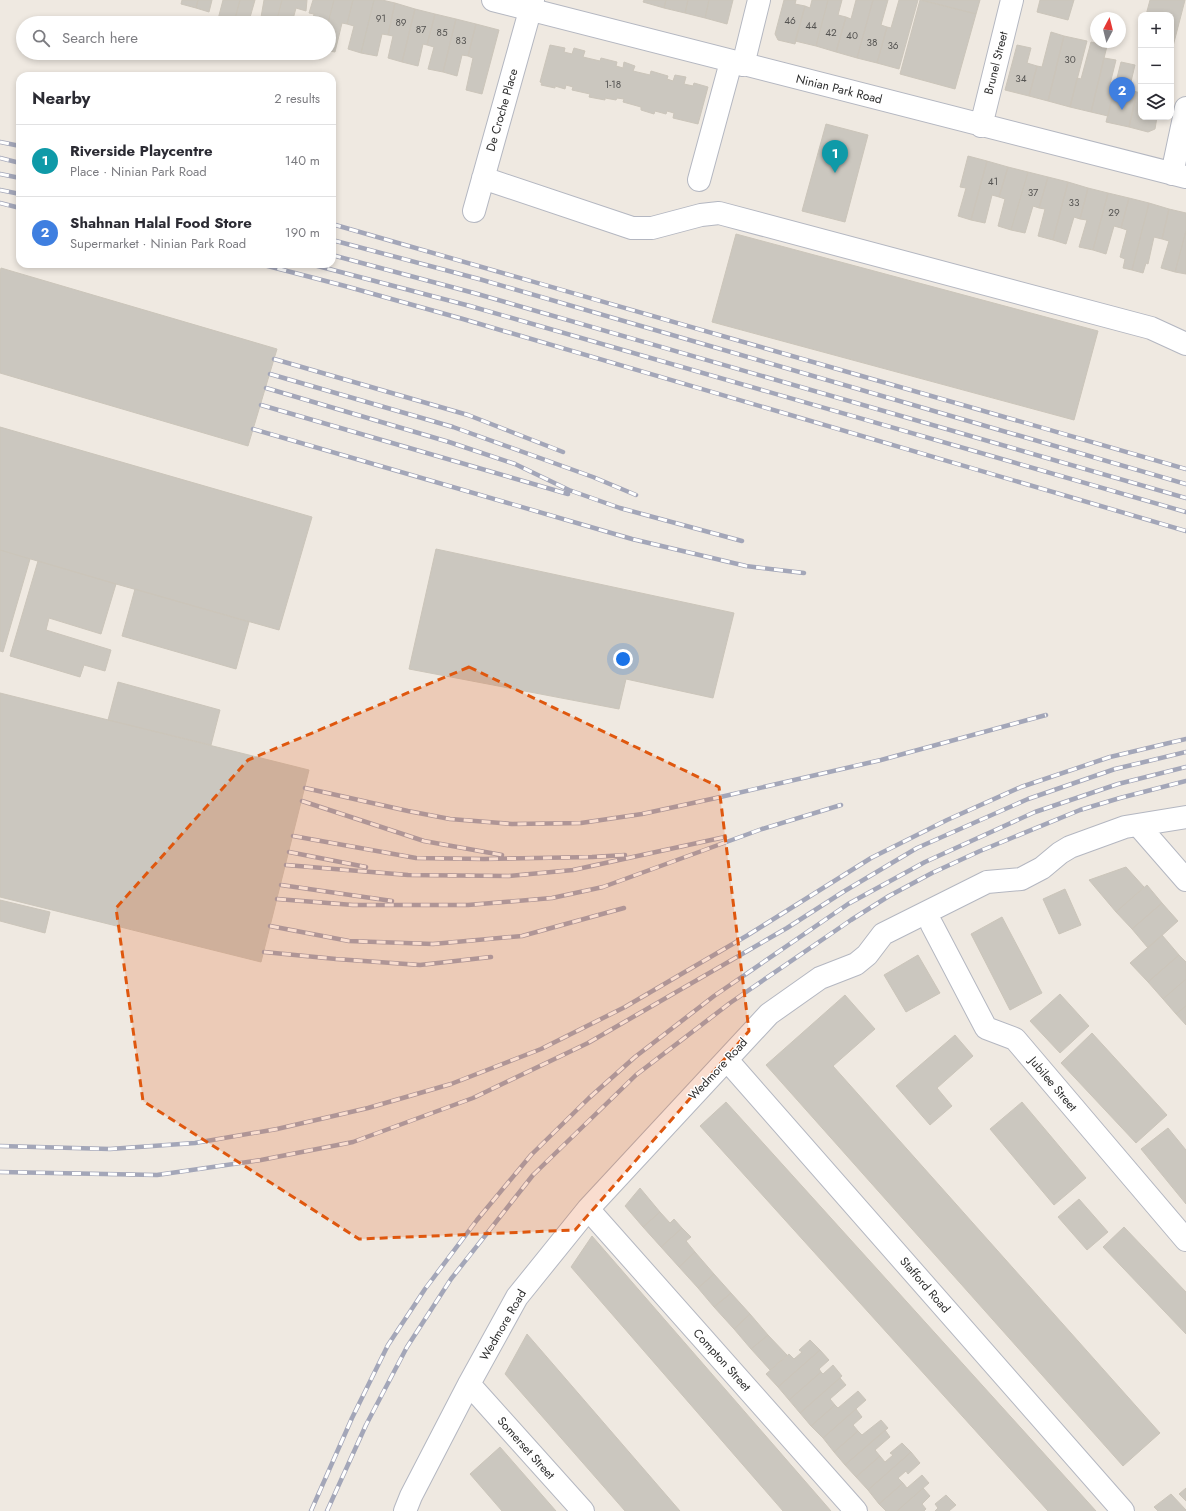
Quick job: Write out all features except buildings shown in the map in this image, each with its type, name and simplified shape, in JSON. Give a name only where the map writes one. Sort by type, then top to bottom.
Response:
[{"type":"street","name":"Ninian Park Road","points":[[493,0],[532,5],[737,63],[1179,176]]},
{"type":"street","points":[[699,180],[759,0]]},
{"type":"street","name":"Brunel Street","points":[[981,126],[1012,0]]},
{"type":"street","name":"De Croche Place","points":[[474,211],[532,5]]},
{"type":"street","points":[[1179,176],[1186,108]]},
{"type":"street","points":[[483,178],[632,228],[652,228],[701,215],[719,213],[1152,328],[1186,344]]},
{"type":"street","name":"Wedmore Road","points":[[405,1511],[411,1496],[469,1384],[517,1297],[588,1209],[769,1014],[820,978],[856,964],[867,955],[882,934],[987,882],[1021,879],[1042,868],[1060,853],[1124,827],[1186,817]]},
{"type":"street","points":[[1138,825],[1186,880]]},
{"type":"street","name":"Jubilee Street","points":[[932,925],[986,1028],[1015,1039],[1186,1240]]},
{"type":"street","name":"Stafford Road","points":[[727,1060],[1123,1511]]},
{"type":"street","name":"Compton Street","points":[[588,1209],[856,1511]]},
{"type":"street","name":"Somerset Street","points":[[469,1384],[583,1511]]},
{"type":"highlighted area","points":[[469,667],[719,787],[749,1031],[575,1230],[359,1239],[143,1101],[116,908],[248,760]]},
{"type":"railway","points":[[0,142],[16,145]]},
{"type":"railway","points":[[0,158],[16,162]]},
{"type":"railway","points":[[0,174],[16,177]]},
{"type":"railway","points":[[0,190],[16,193]]},
{"type":"railway","points":[[0,203],[16,207]]},
{"type":"railway","points":[[336,225],[1186,469]]},
{"type":"railway","points":[[336,241],[479,279],[1186,484]]},
{"type":"railway","points":[[336,256],[474,293],[1186,498]]},
{"type":"railway","points":[[275,268],[463,319],[1186,531]]},
{"type":"railway","points":[[325,268],[470,306],[1186,512]]},
{"type":"railway","points":[[274,359],[468,415],[563,452]]},
{"type":"railway","points":[[270,374],[453,427],[593,477],[636,495]]},
{"type":"railway","points":[[266,388],[449,442],[515,464],[569,490],[620,508],[742,541]]},
{"type":"railway","points":[[261,405],[568,494]]},
{"type":"railway","points":[[253,429],[632,539],[746,566],[804,573]]},
{"type":"railway","points":[[305,788],[450,819],[512,824],[581,823],[642,814],[881,760],[1046,715]]},
{"type":"railway","points":[[0,1146],[110,1149],[195,1143],[277,1129],[368,1108],[451,1084],[541,1049],[625,1007],[748,935],[871,858],[947,820],[1021,787],[1110,757],[1186,739]]},
{"type":"railway","points":[[0,1172],[157,1175],[261,1160],[353,1142],[473,1098],[588,1043],[787,928],[843,892],[917,848],[1028,799],[1115,769],[1186,752]]},
{"type":"railway","points":[[311,1511],[352,1418],[388,1345],[425,1289],[477,1220],[531,1155],[589,1098],[635,1057],[714,996],[848,904],[925,862],[1035,812],[1118,784],[1186,767]]},
{"type":"railway","points":[[327,1511],[366,1425],[407,1347],[451,1279],[533,1175],[636,1075],[730,1003],[851,920],[889,896],[932,873],[980,851],[1080,810],[1186,781]]},
{"type":"railway","points":[[302,801],[424,841],[502,855]]},
{"type":"railway","points":[[277,899],[353,905],[468,905],[552,898],[603,887],[762,829],[841,805]]},
{"type":"railway","points":[[293,836],[416,858],[484,859],[625,855]]},
{"type":"railway","points":[[286,865],[408,875],[509,876],[573,870],[725,837]]},
{"type":"railway","points":[[289,852],[366,867]]},
{"type":"railway","points":[[281,885],[392,901]]},
{"type":"railway","points":[[270,926],[349,941],[433,944],[522,936],[624,908]]},
{"type":"railway","points":[[264,952],[420,965],[491,957]]},
{"type":"place","name":"Shahnan Halal Food Store","points":[[1122,110]]},
{"type":"place","name":"Riverside Playcentre","points":[[835,173]]}]
